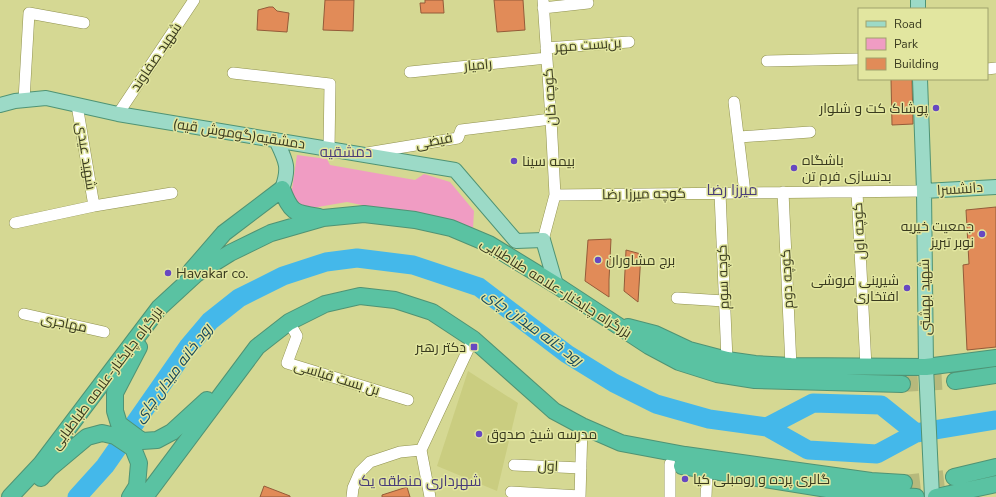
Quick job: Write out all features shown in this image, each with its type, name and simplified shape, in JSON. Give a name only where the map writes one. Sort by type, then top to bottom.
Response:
[{"type":"highway","points":[[234,376],[172,432],[157,440],[142,441],[119,424],[115,411],[115,393],[159,308],[224,233],[282,189],[288,205],[300,214],[323,218]]},
{"type":"highway","name":"بزرگراه چایکنار-علامه طباطبایی","points":[[10,497],[41,464],[159,308],[196,274],[230,253],[271,233],[323,218],[364,214],[416,220],[451,228],[489,244],[556,284],[649,346],[679,362],[716,374],[755,380],[902,384]]},
{"type":"highway","points":[[137,493],[257,347],[289,322],[325,304],[360,296],[395,300],[432,312],[474,339],[554,411],[582,426],[670,464],[852,493],[916,497]]},
{"type":"highway","points":[[616,324],[654,334],[689,350],[727,360],[755,364],[791,366],[926,367],[996,358]]},
{"type":"highway","points":[[954,381],[996,375]]},
{"type":"highway","points":[[23,497],[50,468],[87,437],[102,433],[115,436],[133,448],[139,463],[137,493]]},
{"type":"highway","points":[[621,443],[716,460],[871,481],[904,482]]},
{"type":"highway","points":[[954,478],[996,467]]},
{"type":"highway","points":[[936,497],[996,484]]},
{"type":"main road","name":"شهید بهشتى","points":[[920,80],[924,191],[926,367],[932,497]]},
{"type":"main road","name":"دمشقیه(گوموش قیه)","points":[[0,105],[24,100],[46,98],[118,114],[455,170],[516,241],[543,240]]},
{"type":"main road","points":[[276,140],[285,159],[287,175],[282,189]]},
{"type":"main road","name":"دانشسرا","points":[[924,191],[996,186]]},
{"type":"main road","points":[[543,240],[556,284]]},
{"type":"street","name":"شهید صفاوند","points":[[118,114],[194,0]]},
{"type":"street","points":[[543,4],[588,3]]},
{"type":"street","name":"کوچه خان","points":[[543,4],[555,195]]},
{"type":"street","points":[[24,100],[29,13],[84,23]]},
{"type":"street","name":"بن‌بست مهر","points":[[547,53],[629,42]]},
{"type":"street","name":"رامیار","points":[[410,72],[547,53]]},
{"type":"street","points":[[766,61],[858,59]]},
{"type":"street","points":[[233,73],[330,84],[329,149]]},
{"type":"street","points":[[734,102],[745,193]]},
{"type":"street","name":"شهید عیدی","points":[[77,105],[94,206]]},
{"type":"street","name":"فیضی","points":[[360,154],[458,138],[461,130],[551,119]]},
{"type":"street","points":[[739,137],[810,132]]},
{"type":"street","name":"کوچه میرزا رضا","points":[[555,195],[924,191]]},
{"type":"street","name":"کوچه دوم","points":[[783,192],[791,366]]},
{"type":"street","name":"کوچه اول","points":[[857,192],[866,367]]},
{"type":"street","name":"شهید عیدی","points":[[15,223],[94,206],[172,193]]},
{"type":"street","name":"کوچه سوم","points":[[720,193],[727,360]]},
{"type":"street","points":[[543,240],[555,195]]},
{"type":"street","points":[[676,298],[724,300]]},
{"type":"street","name":"مهاجری","points":[[24,314],[104,332]]},
{"type":"street","name":"بن بست قیاسی","points":[[289,322],[297,336],[287,364],[408,400]]},
{"type":"street","points":[[430,497],[422,450],[474,339]]},
{"type":"street","points":[[511,492],[532,495],[580,496],[582,426]]},
{"type":"street","points":[[352,497],[353,488],[360,472],[370,462],[400,452],[422,450]]},
{"type":"street","points":[[670,464],[670,497]]},
{"type":"street","name":"اول","points":[[514,465],[581,468]]},
{"type":"street","points":[[706,497],[707,470]]},
{"type":"shaded area","name":"مدرسه شیخ صدوق","points":[[468,371],[518,403],[497,491],[437,466]]},
{"type":"green space","points":[[297,155],[327,159],[330,165],[415,180],[424,174],[450,182],[474,211],[473,228],[347,202],[306,209],[291,196]]},
{"type":"building","points":[[325,0],[354,0],[353,31],[323,30]]},
{"type":"building","points":[[425,0],[443,0],[444,13],[421,13],[420,3],[425,3]]},
{"type":"building","points":[[494,0],[523,0],[525,30],[497,32]]},
{"type":"building","points":[[273,7],[277,11],[289,13],[287,32],[257,30],[258,10]]},
{"type":"building","points":[[891,80],[912,80],[913,124],[892,125]]},
{"type":"building","points":[[996,207],[996,347],[967,350],[963,265],[969,264],[966,210]]},
{"type":"building","name":"برج مشاوران","points":[[611,239],[609,297],[585,281],[588,240]]},
{"type":"building","points":[[626,250],[641,254],[638,302],[624,291]]},
{"type":"building","points":[[264,486],[290,496],[290,497],[260,497]]},
{"type":"building","name":"شهرداری منطقه یک","points":[[407,487],[410,497],[382,497],[382,495]]},
{"type":"waterway","name":"رود خانه میدان چای","points":[[77,497],[105,466],[188,347],[210,321],[239,298],[283,276],[326,262],[357,258],[413,265],[479,287],[567,354],[614,383],[656,404],[709,419],[767,427],[813,403],[881,405],[916,433],[996,420]]},
{"type":"waterway","points":[[767,427],[808,450],[877,454],[916,433]]},
{"type":"tunnel","points":[[902,384],[955,381]]},
{"type":"tunnel","points":[[904,483],[954,477]]},
{"type":"place","name":"پوشاک کت و شلوار","points":[[936,108]]},
{"type":"place","name":"بیمه سینا","points":[[514,161]]},
{"type":"place","name":"باشگاه بدنسازی فرم تن","points":[[794,168]]},
{"type":"place","name":"جمعیت خیریه نوبر تبریز","points":[[982,234]]},
{"type":"place","name":"برج مشاوران","points":[[598,260]]},
{"type":"place","name":"Havakar co.","points":[[168,273]]},
{"type":"place","name":"شیرینی فروشی افتخاری","points":[[907,288]]},
{"type":"place","name":"دکتر رهبر","points":[[474,347]]},
{"type":"place","name":"مدرسه شیخ صدوق","points":[[479,434]]},
{"type":"place","name":"گالری پرده و رومبلی کیا","points":[[685,479]]},
{"type":"district","name":"دمشقیه","points":[[346,152]]},
{"type":"district","name":"میرزا رضا","points":[[732,190]]},
{"type":"district","name":"شهرداری منطقه یک","points":[[420,481]]}]
